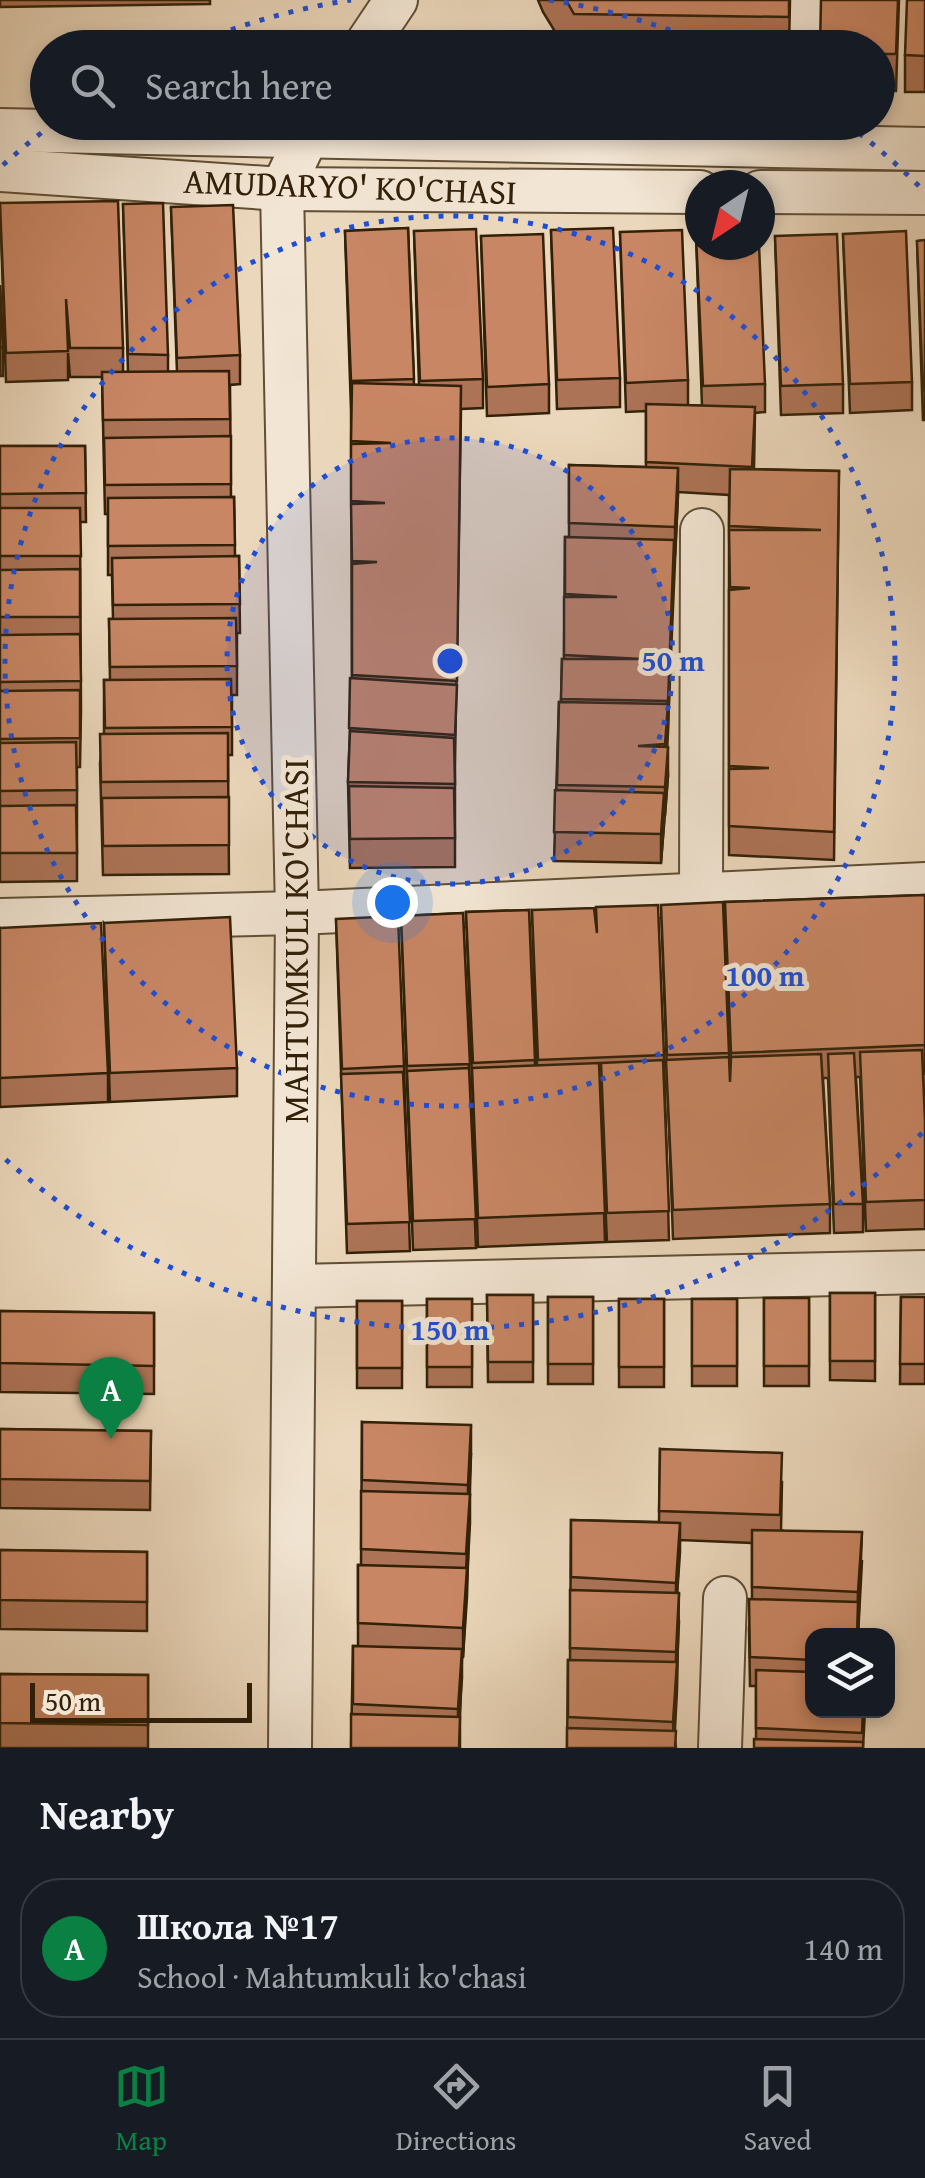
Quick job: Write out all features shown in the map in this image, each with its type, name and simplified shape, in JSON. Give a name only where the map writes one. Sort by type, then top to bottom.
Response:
[{"type":"street","points":[[376,30],[396,0]]},
{"type":"street","points":[[810,30],[811,0]]},
{"type":"street","points":[[0,130],[30,130]]},
{"type":"street","name":"MAHTUMKULI KO'CHASI","points":[[290,1748],[297,913],[282,189],[304,140]]},
{"type":"street","points":[[850,140],[925,149]]},
{"type":"street","name":"AMUDARYO' KO'CHASI","points":[[0,170],[282,189],[685,192]]},
{"type":"street","points":[[775,192],[925,194]]},
{"type":"street","points":[[700,894],[702,530]]},
{"type":"street","points":[[0,920],[297,913],[925,884]]},
{"type":"street","points":[[296,1286],[925,1272]]},
{"type":"street","points":[[720,1748],[725,1598]]},
{"type":"building","points":[[566,0],[789,0],[789,17],[574,14]]},
{"type":"building","points":[[821,0],[898,0],[896,54],[895,30],[820,30]]},
{"type":"building","points":[[907,0],[925,0],[925,56],[905,55]]},
{"type":"building","points":[[118,201],[123,348],[70,348],[66,299],[68,351],[6,353],[0,203]]},
{"type":"building","points":[[163,203],[168,355],[128,354],[123,204]]},
{"type":"building","points":[[233,205],[240,355],[177,358],[171,207]]},
{"type":"building","points":[[408,228],[414,379],[351,381],[345,231]]},
{"type":"building","points":[[613,228],[620,378],[557,380],[551,230]]},
{"type":"building","points":[[476,229],[483,379],[420,381],[414,231]]},
{"type":"building","points":[[682,230],[688,380],[626,383],[620,232]]},
{"type":"building","points":[[906,231],[912,382],[850,384],[843,234]]},
{"type":"building","points":[[543,234],[549,384],[487,387],[481,236]]},
{"type":"building","points":[[837,234],[843,384],[781,386],[775,236]]},
{"type":"building","points":[[925,240],[925,391],[923,391],[917,241]]},
{"type":"building","points":[[697,260],[760,260],[765,384],[703,386]]},
{"type":"building","points":[[0,285],[3,347],[0,347]]},
{"type":"building","points":[[229,371],[230,419],[103,420],[102,372]]},
{"type":"building","points":[[352,383],[461,386],[457,681],[352,675],[352,564],[377,562],[352,561],[351,504],[385,503],[351,501],[351,444],[391,443],[351,441]]},
{"type":"building","points":[[646,404],[755,407],[752,467],[646,462]]},
{"type":"building","points":[[231,436],[231,484],[105,485],[104,438]]},
{"type":"building","points":[[0,446],[85,446],[86,493],[0,494]]},
{"type":"building","points":[[569,465],[678,468],[675,527],[569,523]]},
{"type":"building","points":[[730,469],[839,471],[834,832],[729,826],[729,769],[769,768],[729,766],[729,590],[750,588],[730,587],[729,530],[821,530],[729,526]]},
{"type":"building","points":[[234,497],[235,545],[108,546],[108,498]]},
{"type":"building","points":[[0,508],[80,508],[81,556],[0,556]]},
{"type":"building","points":[[565,537],[674,540],[668,701],[561,699],[562,659],[642,659],[564,655],[564,597],[617,597],[565,594]]},
{"type":"building","points":[[239,556],[240,604],[113,605],[112,558]]},
{"type":"building","points":[[80,569],[80,617],[0,617],[0,570]]},
{"type":"building","points":[[236,618],[237,666],[110,667],[109,619]]},
{"type":"building","points":[[80,634],[81,681],[0,682],[0,635]]},
{"type":"building","points":[[350,678],[457,685],[455,735],[349,728]]},
{"type":"building","points":[[231,679],[232,727],[105,728],[104,680]]},
{"type":"building","points":[[80,690],[80,738],[0,739],[0,691]]},
{"type":"building","points":[[559,702],[668,704],[665,744],[638,746],[668,747],[665,787],[557,785]]},
{"type":"building","points":[[350,731],[454,738],[455,784],[348,782]]},
{"type":"building","points":[[228,733],[228,781],[101,782],[100,734]]},
{"type":"building","points":[[76,742],[77,790],[0,791],[0,743]]},
{"type":"building","points":[[349,786],[454,788],[455,838],[350,839]]},
{"type":"building","points":[[555,790],[664,793],[661,834],[554,832]]},
{"type":"building","points":[[229,797],[229,845],[103,846],[102,798]]},
{"type":"building","points":[[76,805],[77,853],[0,853],[0,806]]},
{"type":"building","points":[[925,895],[925,1045],[731,1053],[725,902]]},
{"type":"building","points":[[723,902],[729,1053],[667,1055],[661,905]]},
{"type":"building","points":[[658,905],[664,1055],[538,1060],[532,910],[594,908],[597,933],[596,907]]},
{"type":"building","points":[[529,910],[535,1060],[473,1063],[466,912]]},
{"type":"building","points":[[463,913],[470,1064],[407,1066],[401,916]]},
{"type":"building","points":[[398,916],[404,1066],[342,1069],[336,919]]},
{"type":"building","points":[[230,917],[237,1068],[110,1073],[104,923]]},
{"type":"building","points":[[101,923],[108,1073],[0,1078],[0,928]]},
{"type":"building","points":[[922,1050],[925,1200],[866,1202],[860,1052]]},
{"type":"building","points":[[854,1053],[863,1204],[834,1204],[828,1054]]},
{"type":"building","points":[[821,1054],[830,1204],[673,1210],[666,1060],[729,1057],[730,1082],[731,1057]]},
{"type":"building","points":[[663,1060],[669,1211],[607,1213],[601,1063]]},
{"type":"building","points":[[599,1063],[605,1213],[478,1218],[472,1068]]},
{"type":"building","points":[[469,1068],[476,1219],[413,1221],[407,1071]]},
{"type":"building","points":[[403,1072],[410,1222],[347,1224],[341,1074]]},
{"type":"building","points":[[830,1293],[875,1293],[875,1361],[830,1361]]},
{"type":"building","points":[[487,1295],[533,1295],[533,1362],[488,1362]]},
{"type":"building","points":[[548,1297],[593,1297],[593,1364],[548,1364]]},
{"type":"building","points":[[901,1297],[925,1297],[925,1364],[900,1364]]},
{"type":"building","points":[[764,1298],[809,1298],[809,1366],[764,1366]]},
{"type":"building","points":[[427,1299],[472,1299],[472,1367],[427,1367]]},
{"type":"building","points":[[619,1299],[664,1299],[664,1367],[619,1367]]},
{"type":"building","points":[[692,1299],[737,1299],[737,1366],[692,1366]]},
{"type":"building","points":[[357,1301],[402,1301],[402,1368],[357,1368]]},
{"type":"building","points":[[0,1311],[154,1313],[154,1366],[0,1363]]},
{"type":"building","points":[[362,1422],[471,1425],[468,1485],[362,1480]]},
{"type":"building","points":[[0,1429],[151,1431],[150,1481],[0,1479]]},
{"type":"building","points":[[660,1449],[782,1453],[780,1515],[659,1511]]},
{"type":"building","points":[[361,1491],[470,1494],[466,1554],[361,1549]]},
{"type":"building","points":[[571,1520],[680,1523],[676,1583],[571,1577]]},
{"type":"building","points":[[752,1530],[862,1532],[858,1592],[752,1587]]},
{"type":"building","points":[[0,1550],[147,1552],[147,1602],[0,1600]]},
{"type":"building","points":[[358,1565],[467,1568],[463,1628],[358,1623]]},
{"type":"building","points":[[570,1590],[679,1593],[676,1652],[570,1648]]},
{"type":"building","points":[[749,1599],[858,1602],[857,1628],[805,1628],[805,1660],[750,1657]]},
{"type":"building","points":[[353,1646],[462,1649],[458,1709],[353,1704]]},
{"type":"building","points":[[568,1660],[677,1662],[673,1722],[568,1717]]},
{"type":"building","points":[[756,1670],[805,1672],[805,1718],[863,1718],[862,1733],[756,1728]]},
{"type":"building","points":[[0,1674],[148,1675],[148,1725],[0,1723]]},
{"type":"building","points":[[351,1714],[460,1717],[459,1748],[351,1748]]},
{"type":"building","points":[[567,1728],[676,1731],[675,1748],[567,1748]]},
{"type":"building","points":[[754,1739],[863,1742],[863,1748],[754,1748]]},
{"type":"place","name":"Школа №17","points":[[111,1439]]}]
